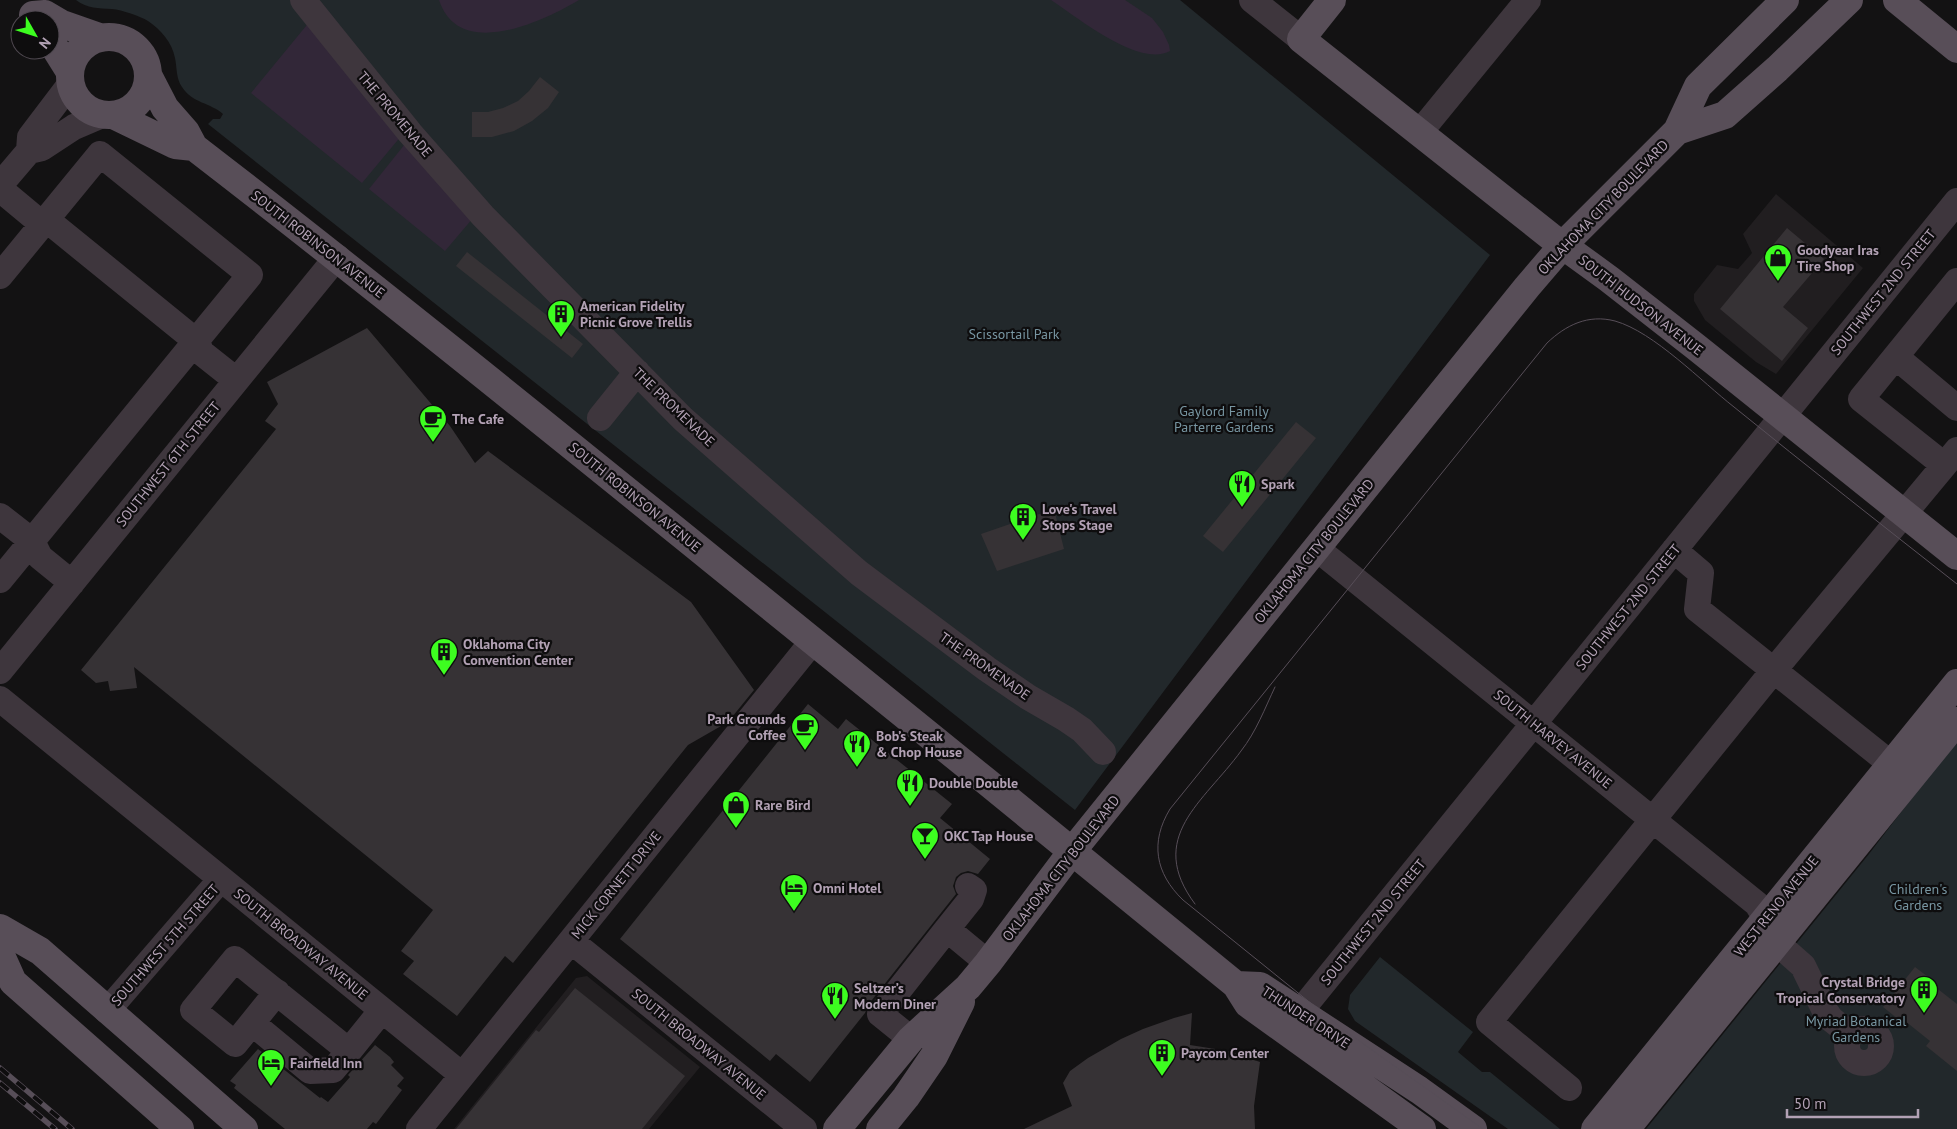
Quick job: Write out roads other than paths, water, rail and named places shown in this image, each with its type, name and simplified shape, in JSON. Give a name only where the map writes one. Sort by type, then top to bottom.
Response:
[{"type":"main road","points":[[1301,39],[1332,0]]},
{"type":"main road","name":"OKLAHOMA CITY BOULEVARD","points":[[837,1129],[911,1040],[968,987],[988,963],[1073,850],[1563,245],[1677,131],[1698,86],[1785,0]]},
{"type":"main road","name":"OKLAHOMA CITY BOULEVARD","points":[[1677,131],[1725,115],[1777,69],[1849,0]]},
{"type":"main road","points":[[1897,0],[1957,49]]},
{"type":"main road","points":[[60,23],[102,38]]},
{"type":"main road","points":[[60,59],[70,78],[74,93],[81,104],[87,109],[108,115],[124,112],[139,102],[149,77],[147,66],[135,46],[125,40],[113,37],[90,42],[79,51],[73,61],[70,78]]},
{"type":"main road","name":"SOUTH HUDSON AVENUE","points":[[1301,39],[1550,236],[1696,347],[1902,514],[1957,556]]},
{"type":"main road","name":"SOUTH ROBINSON AVENUE","points":[[149,77],[164,108],[186,132],[194,147],[336,257],[1073,850]]},
{"type":"main road","name":"SOUTH ROBINSON AVENUE","points":[[108,115],[175,145],[194,147]]},
{"type":"main road","name":"WEST RENO AVENUE","points":[[1626,1129],[1892,764],[1957,683]]},
{"type":"main road","name":"WEST RENO AVENUE","points":[[1595,1129],[1957,721]]},
{"type":"main road","name":"THUNDER DRIVE","points":[[1073,850],[1242,994],[1422,1129]]},
{"type":"main road","points":[[0,928],[40,951],[244,1129]]},
{"type":"main road","points":[[0,953],[13,982],[180,1129]]},
{"type":"main road","name":"THUNDER DRIVE","points":[[1242,994],[1260,986],[1419,1090],[1473,1129]]},
{"type":"main road","name":"OKLAHOMA CITY BOULEVARD","points":[[880,1129],[906,1097],[934,1056],[968,987]]},
{"type":"main road","name":"SOUTHWEST 5TH STREET","points":[[107,1011],[111,1070]]},
{"type":"street","name":"THE PROMENADE","points":[[303,0],[414,139],[483,216],[684,419],[859,573],[1028,698],[1082,730],[1102,752]]},
{"type":"street","name":"SOUTH HUDSON AVENUE","points":[[1252,0],[1301,39]]},
{"type":"street","points":[[1420,132],[1528,0]]},
{"type":"street","points":[[70,78],[30,137],[29,150],[2,184],[44,209],[46,220],[196,341],[211,342],[240,375]]},
{"type":"street","points":[[29,150],[42,148],[74,127],[108,115]]},
{"type":"street","points":[[0,276],[100,154],[250,275],[0,580]]},
{"type":"street","name":"SOUTHWEST 2ND STREET","points":[[1299,1013],[1957,201]]},
{"type":"street","name":"SOUTHWEST 6TH STREET","points":[[0,671],[336,257]]},
{"type":"street","points":[[1569,1088],[1489,1022],[1651,820],[1950,458],[1861,399],[1957,281]]},
{"type":"street","points":[[1896,357],[1957,408]]},
{"type":"street","points":[[600,418],[637,372]]},
{"type":"street","points":[[0,516],[32,541],[50,544],[77,576]]},
{"type":"street","name":"SOUTH HARVEY AVENUE","points":[[1316,548],[1757,904],[1786,952],[1803,966],[1828,1014],[1851,1035]]},
{"type":"street","points":[[1674,550],[1701,573],[1698,609],[1892,764]]},
{"type":"street","name":"MICK CORNETT DRIVE","points":[[419,1129],[813,641]]},
{"type":"street","name":"SOUTH BROADWAY AVENUE","points":[[0,700],[462,1075]]},
{"type":"street","name":"SOUTHWEST 5TH STREET","points":[[107,1011],[222,880]]},
{"type":"street","points":[[911,1040],[880,1014],[971,899],[974,890],[968,886]]},
{"type":"street","points":[[948,929],[988,963]]},
{"type":"street","name":"SOUTH BROADWAY AVENUE","points":[[571,941],[804,1129]]},
{"type":"street","points":[[277,992],[235,1044],[193,1010],[235,958],[277,992],[349,1051]]},
{"type":"street","points":[[252,1023],[310,1071],[333,1070],[382,1010]]},
{"type":"tram line","points":[[1483,1129],[1344,1030],[1183,900],[1166,879],[1158,857],[1158,845],[1160,833],[1170,809],[1547,343],[1570,326],[1596,319],[1615,321],[1646,336],[1661,346],[1721,397],[1957,584]]},
{"type":"tram line","points":[[1195,904],[1181,880],[1176,859],[1178,840],[1185,822],[1197,804],[1246,744],[1260,720],[1275,687]]},
{"type":"railway","points":[[0,1068],[72,1129]]},
{"type":"railway","points":[[0,1083],[55,1129]]},
{"type":"place","name":"Goodyear Iras Tire Shop","points":[[1778,282]]},
{"type":"place","name":"American Fidelity Picnic Grove Trellis","points":[[561,338]]},
{"type":"place","name":"The Cafe","points":[[433,443]]},
{"type":"place","name":"Spark","points":[[1242,508]]},
{"type":"place","name":"Love's Travel Stops Stage","points":[[1023,541]]},
{"type":"place","name":"Oklahoma City Convention Center","points":[[444,676]]},
{"type":"place","name":"Park Grounds Coffee","points":[[805,751]]},
{"type":"place","name":"Bob’s Steak & Chop House","points":[[857,768]]},
{"type":"place","name":"Double Double","points":[[910,807]]},
{"type":"place","name":"Rare Bird","points":[[736,829]]},
{"type":"place","name":"OKC Tap House","points":[[925,860]]},
{"type":"place","name":"Omni Hotel","points":[[794,912]]},
{"type":"place","name":"Crystal Bridge Tropical Conservatory","points":[[1924,1014]]},
{"type":"place","name":"Seltzer’s Modern Diner","points":[[835,1020]]},
{"type":"place","name":"Paycom Center","points":[[1162,1077]]},
{"type":"place","name":"Fairfield Inn","points":[[271,1087]]},
{"type":"park label","name":"Scissortail Park","points":[[1014,334]]},
{"type":"park label","name":"Gaylord Family Parterre Gardens","points":[[1224,420]]},
{"type":"park label","name":"Children's Gardens","points":[[1918,898]]},
{"type":"park label","name":"Myriad Botanical Gardens","points":[[1856,1030]]}]
